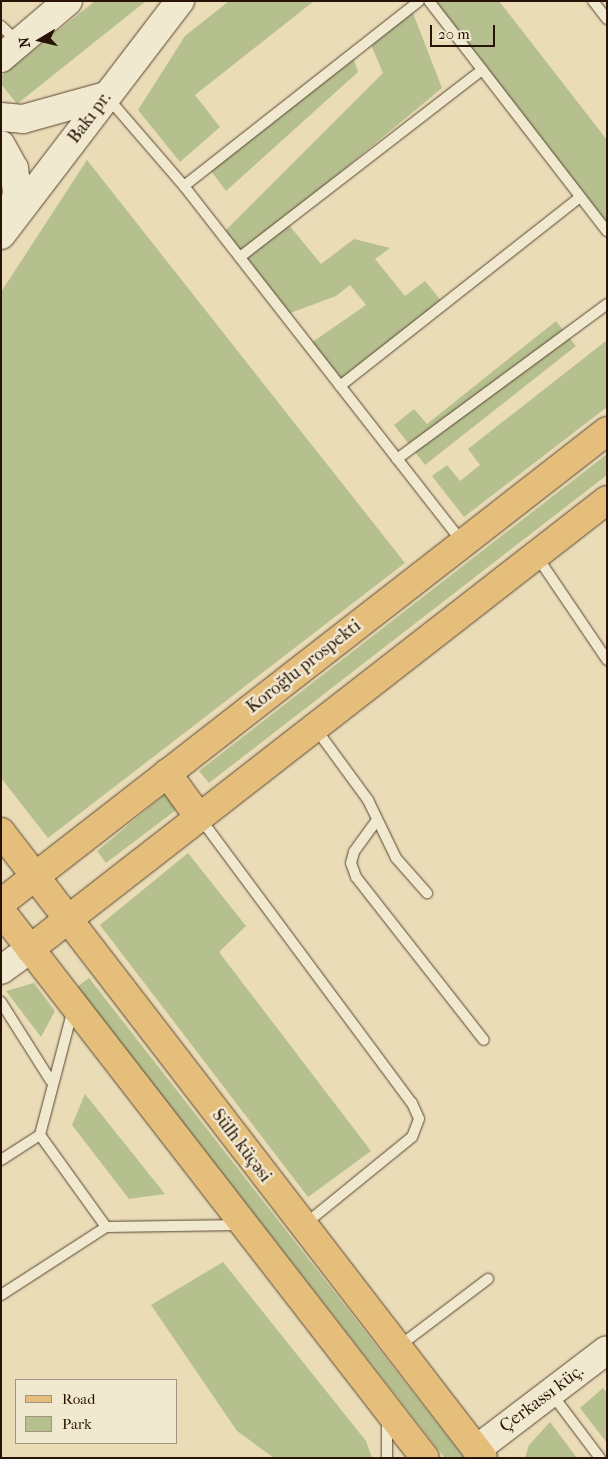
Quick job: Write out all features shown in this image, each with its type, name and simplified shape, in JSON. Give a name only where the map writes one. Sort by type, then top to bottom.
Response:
[{"type":"main road","name":"Koroğlu prospekti","points":[[1,903],[607,431]]},
{"type":"main road","points":[[30,949],[198,816],[607,500]]},
{"type":"main road","points":[[167,773],[198,816]]},
{"type":"main road","name":"Sülh küçəsi","points":[[1,832],[69,918],[302,1227],[480,1454]]},
{"type":"main road","points":[[1,911],[425,1458]]},
{"type":"street","points":[[7,42],[68,1]]},
{"type":"street","name":"Bakı pr.","points":[[6,230],[180,1]]},
{"type":"street","points":[[1,117],[23,119],[106,96]]},
{"type":"street","points":[[1,145],[14,168],[17,193],[6,230]]},
{"type":"street","points":[[1,970],[30,949]]},
{"type":"street","name":"Çerkassı küç.","points":[[480,1454],[551,1392],[606,1351]]},
{"type":"lane","points":[[184,186],[419,1]]},
{"type":"lane","points":[[428,1],[607,231]]},
{"type":"lane","points":[[593,1],[607,19]]},
{"type":"lane","points":[[240,257],[482,70]]},
{"type":"lane","points":[[106,96],[184,186],[462,543]]},
{"type":"lane","points":[[340,386],[580,197]]},
{"type":"lane","points":[[397,459],[607,304]]},
{"type":"lane","points":[[536,555],[607,660]]},
{"type":"lane","points":[[314,726],[368,800],[396,858],[427,893]]},
{"type":"lane","points":[[198,816],[412,1103],[419,1119],[412,1137],[302,1227]]},
{"type":"lane","points":[[377,820],[354,852],[351,863],[356,877],[484,1040]]},
{"type":"lane","points":[[1,1002],[51,1081]]},
{"type":"lane","points":[[1,1160],[40,1135],[51,1081],[74,1006]]},
{"type":"lane","points":[[40,1135],[106,1227]]},
{"type":"lane","points":[[1,1296],[106,1227],[243,1225]]},
{"type":"lane","points":[[397,1347],[488,1279]]},
{"type":"lane","points":[[551,1392],[600,1458]]},
{"type":"lane","points":[[387,1458],[388,1411]]},
{"type":"green space","points":[[95,1],[146,1],[17,104],[1,84],[1,76]]},
{"type":"green space","points":[[229,1],[314,1],[195,95],[220,127],[180,162],[138,110],[185,36]]},
{"type":"green space","points":[[429,1],[499,1],[607,140],[607,231]]},
{"type":"green space","points":[[411,8],[442,88],[284,219],[321,264],[354,239],[390,248],[375,259],[405,296],[425,281],[444,304],[340,386],[308,345],[366,305],[350,285],[336,296],[285,315],[222,234],[383,73],[369,40]]},
{"type":"green space","points":[[352,54],[358,72],[226,191],[208,167]]},
{"type":"green space","points":[[87,160],[405,563],[48,838],[1,778],[1,292]]},
{"type":"green space","points":[[556,321],[576,346],[425,465],[394,425],[414,409],[427,424]]},
{"type":"green space","points":[[607,340],[607,407],[464,517],[432,476],[447,465],[460,481],[480,465],[468,449]]},
{"type":"green space","points":[[607,454],[607,475],[209,783],[199,771]]},
{"type":"green space","points":[[169,791],[180,807],[106,863],[97,851]]},
{"type":"green space","points":[[188,853],[246,926],[219,952],[371,1151],[308,1197],[100,925]]},
{"type":"green space","points":[[89,978],[464,1458],[445,1458],[77,987]]},
{"type":"green space","points":[[34,983],[55,1011],[41,1037],[6,991]]},
{"type":"green space","points":[[85,1094],[165,1194],[129,1199],[72,1125]]},
{"type":"green space","points":[[223,1262],[366,1441],[372,1458],[274,1458],[237,1431],[151,1305]]},
{"type":"green space","points":[[603,1388],[607,1393],[607,1443],[580,1408]]},
{"type":"green space","points":[[550,1422],[577,1458],[525,1458],[529,1445]]}]
